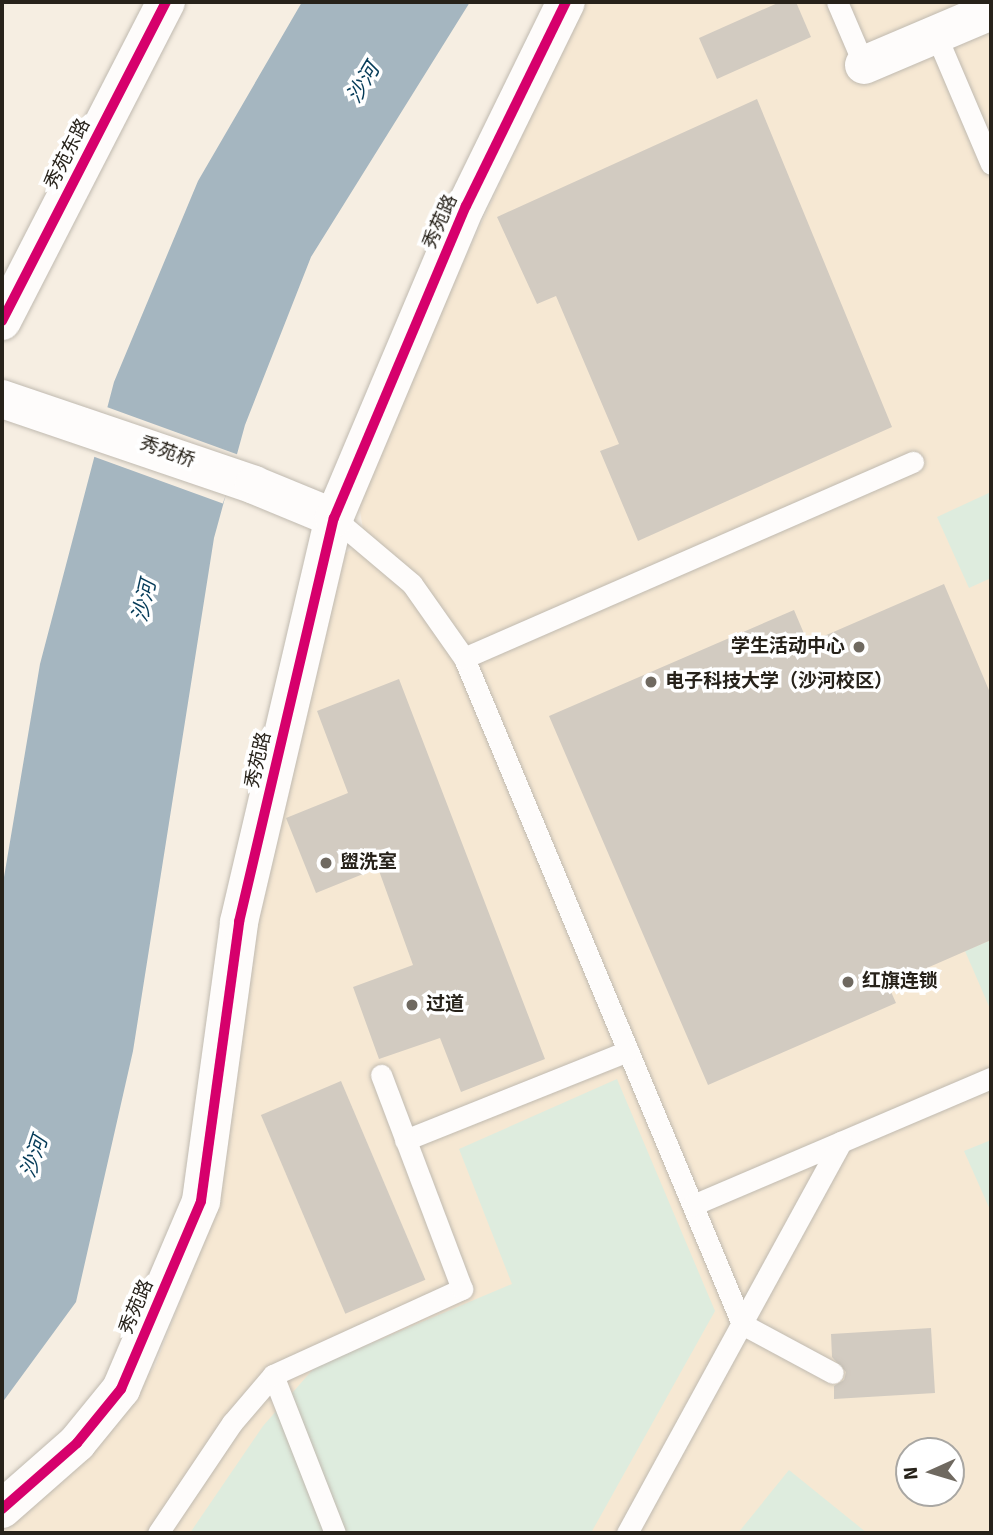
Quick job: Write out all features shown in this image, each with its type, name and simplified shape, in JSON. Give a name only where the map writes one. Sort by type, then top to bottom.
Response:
[{"type":"street","name":"秀苑东路","points":[[2,321],[166,2]]},
{"type":"street","name":"秀苑路","points":[[2,1510],[77,1443],[121,1389],[201,1201],[239,922],[334,518],[466,206],[566,2]]},
{"type":"street","points":[[864,65],[991,11]]},
{"type":"street","name":"秀苑桥","points":[[2,399],[79,422],[254,485],[334,518]]},
{"type":"lane","points":[[837,2],[864,65]]},
{"type":"lane","points":[[936,35],[991,164]]},
{"type":"lane","points":[[464,658],[913,462]]},
{"type":"lane","points":[[334,518],[412,584],[464,658],[742,1324],[833,1373]]},
{"type":"lane","points":[[405,1140],[628,1051]]},
{"type":"lane","points":[[158,1533],[232,1423],[273,1375],[462,1289],[381,1075]]},
{"type":"lane","points":[[693,1205],[991,1078]]},
{"type":"lane","points":[[627,1533],[841,1142]]},
{"type":"lane","points":[[273,1375],[335,1533]]},
{"type":"shaded area","name":"电子科技大学（沙河校区）","points":[[584,2],[991,2],[991,1533],[2,1533],[81,1461],[155,1366],[201,1248],[246,964],[342,555],[365,541],[357,492]]},
{"type":"green space","points":[[991,492],[991,578],[969,588],[937,517]]},
{"type":"green space","points":[[991,940],[991,1011],[965,951]]},
{"type":"green space","points":[[617,1079],[715,1311],[591,1533],[190,1533],[263,1426],[315,1367],[512,1284],[459,1149]]},
{"type":"green space","points":[[991,1140],[991,1212],[964,1151]]},
{"type":"green space","points":[[789,1470],[867,1533],[738,1533]]},
{"type":"water","name":"沙河","points":[[302,2],[470,2],[311,257],[245,425],[214,538],[133,1051],[76,1302],[2,1403],[2,889],[40,664],[114,382],[198,181]]},
{"type":"pier","points":[[104,406],[240,456],[223,504],[87,454]]},
{"type":"building","points":[[780,2],[796,2],[811,37],[717,79],[699,38]]},
{"type":"building","points":[[757,99],[892,427],[638,541],[600,451],[619,444],[556,296],[537,304],[497,217]]},
{"type":"building","points":[[944,584],[991,695],[991,940],[888,985],[896,1003],[708,1085],[549,716],[794,610],[808,643]]},
{"type":"building","points":[[399,679],[545,1059],[461,1092],[440,1038],[379,1059],[353,987],[413,965],[378,868],[316,893],[286,818],[348,793],[317,711]]},
{"type":"building","points":[[341,1081],[425,1280],[345,1314],[261,1115]]},
{"type":"building","points":[[931,1328],[935,1393],[834,1399],[834,1386],[844,1380],[846,1372],[832,1357],[831,1334]]},
{"type":"cycle path","points":[[2,321],[166,2]]},
{"type":"cycle path","points":[[2,1509],[77,1443],[121,1389],[201,1201],[239,922],[334,518],[466,206],[566,2]]},
{"type":"place","name":"学生活动中心","points":[[859,647]]},
{"type":"place","name":"电子科技大学（沙河校区）","points":[[651,682]]},
{"type":"place","name":"盥洗室","points":[[326,863]]},
{"type":"place","name":"红旗连锁","points":[[848,982]]},
{"type":"place","name":"过道","points":[[412,1005]]}]
